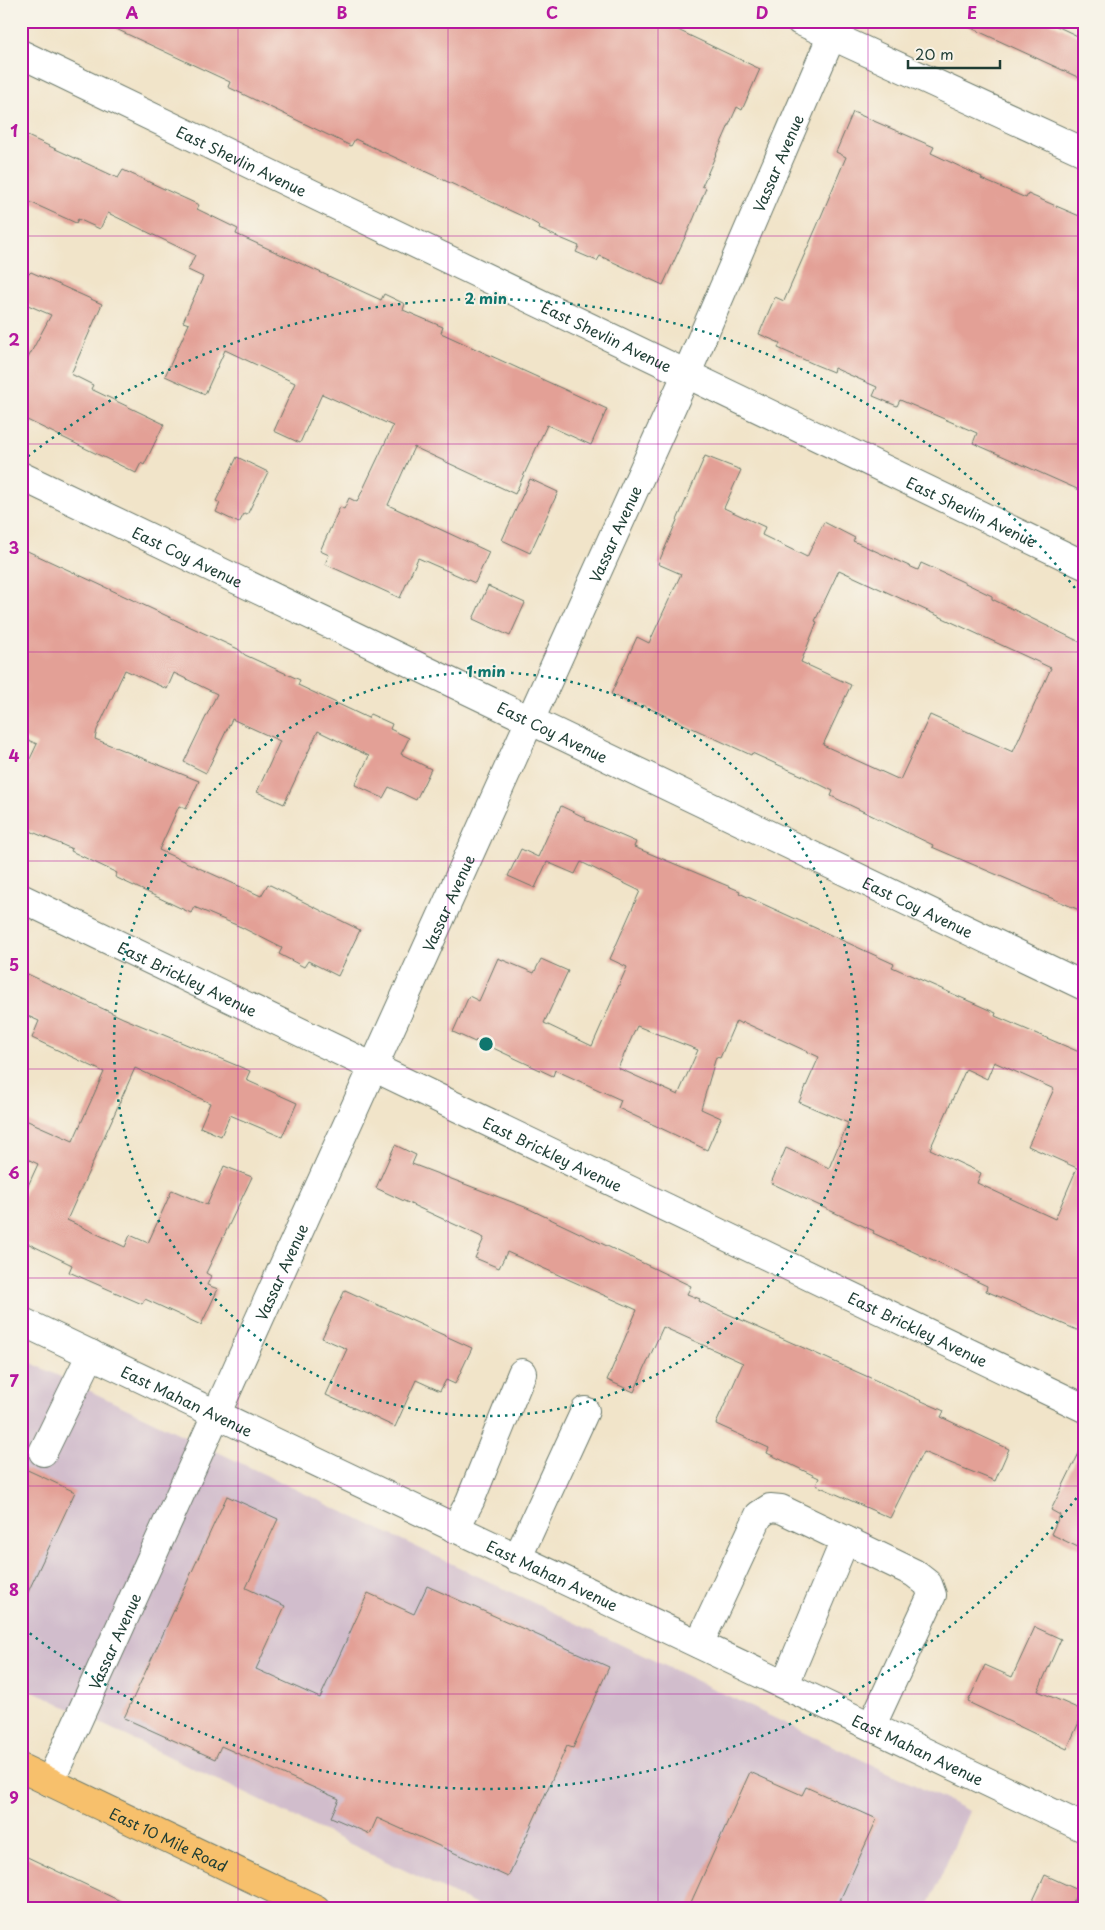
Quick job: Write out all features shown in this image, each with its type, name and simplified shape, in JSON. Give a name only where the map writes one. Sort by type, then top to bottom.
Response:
[{"type":"main road","name":"East 10 Mile Road","points":[[21,1768],[316,1909]]},
{"type":"street","points":[[800,21],[835,28],[1084,152]]},
{"type":"street","name":"Vassar Avenue","points":[[50,1782],[687,373],[835,28]]},
{"type":"street","name":"East Shevlin Avenue","points":[[21,54],[1084,565]]},
{"type":"street","name":"East Coy Avenue","points":[[21,476],[1084,986]]},
{"type":"street","name":"East Brickley Avenue","points":[[21,898],[1084,1408]]},
{"type":"street","name":"East Mahan Avenue","points":[[21,1321],[1084,1828]]},
{"type":"street","points":[[43,1452],[91,1354]]},
{"type":"street","points":[[455,1529],[470,1501],[522,1373]]},
{"type":"street","points":[[518,1559],[585,1411]]},
{"type":"street","points":[[699,1644],[759,1515],[770,1508],[781,1509],[914,1574],[928,1584],[932,1595],[872,1726]]},
{"type":"street","points":[[785,1684],[845,1540]]},
{"type":"shaded area","points":[[21,1358],[969,1811],[927,1909],[485,1909],[21,1685]]},
{"type":"building","points":[[99,21],[659,21],[760,69],[742,110],[737,107],[702,186],[706,188],[694,218],[663,285],[600,256],[597,261],[576,252],[579,246],[539,229],[540,226],[524,217],[355,139],[351,146],[228,87],[230,82]]},
{"type":"building","points":[[956,21],[1046,21],[1084,39],[1084,80]]},
{"type":"building","points":[[853,112],[934,147],[931,153],[982,177],[981,179],[1026,198],[1028,194],[1084,218],[1084,492],[973,443],[977,433],[900,400],[897,406],[873,396],[877,387],[834,368],[833,372],[778,348],[780,343],[759,334],[775,297],[784,301],[817,226],[846,157],[836,152]]},
{"type":"building","points":[[21,133],[118,178],[123,170],[199,205],[197,209],[238,229],[236,234],[381,300],[384,294],[405,304],[403,310],[443,327],[441,333],[607,409],[591,445],[547,425],[515,494],[414,447],[388,505],[489,552],[475,583],[418,558],[400,598],[325,564],[329,555],[320,551],[340,507],[344,509],[349,498],[357,502],[393,426],[322,394],[300,443],[274,431],[295,383],[225,350],[205,394],[165,376],[189,324],[183,322],[203,277],[188,270],[195,255],[108,213],[100,229],[78,219],[76,223],[21,198]]},
{"type":"building","points":[[21,271],[29,274],[31,272],[102,304],[71,374],[93,385],[91,389],[164,424],[144,465],[141,463],[136,473],[21,417],[21,371],[51,315],[21,302]]},
{"type":"building","points":[[705,456],[741,470],[724,508],[765,527],[762,535],[807,557],[824,522],[855,538],[853,541],[918,570],[921,563],[992,596],[992,599],[1084,644],[1084,912],[932,847],[933,845],[831,796],[833,791],[803,776],[752,753],[751,755],[642,705],[641,708],[611,694],[637,637],[649,643],[681,574],[658,564]],"holes":[[[839,570],[1051,668],[1013,752],[930,715],[900,780],[823,745],[851,685],[801,662],[817,622],[815,621]]]},
{"type":"building","points":[[237,457],[268,472],[247,515],[244,514],[239,523],[216,512],[220,503],[216,501]]},
{"type":"building","points":[[530,479],[558,492],[530,553],[502,540]]},
{"type":"building","points":[[21,548],[238,649],[245,655],[300,680],[298,685],[368,718],[370,714],[392,724],[390,729],[409,738],[401,754],[431,769],[416,800],[389,787],[383,798],[355,785],[369,756],[318,731],[284,804],[257,792],[280,741],[232,719],[206,773],[184,762],[217,694],[174,673],[167,689],[125,670],[97,730],[95,739],[199,781],[186,809],[179,806],[159,850],[261,896],[268,884],[360,930],[338,976],[308,961],[304,967],[279,954],[282,948],[241,927],[194,907],[191,913],[115,877],[117,873],[71,851],[72,849],[21,827],[21,778],[37,744],[21,737]]},
{"type":"building","points":[[488,586],[525,603],[510,636],[473,619]]},
{"type":"building","points":[[561,806],[586,818],[585,820],[636,842],[634,847],[740,891],[739,893],[894,964],[892,967],[996,1013],[995,1016],[1084,1054],[1084,1333],[986,1291],[987,1286],[771,1183],[786,1148],[829,1168],[848,1123],[799,1102],[819,1057],[743,1022],[742,1024],[736,1021],[720,1058],[716,1057],[701,1109],[721,1118],[707,1150],[618,1108],[621,1100],[555,1070],[553,1076],[476,1040],[475,1042],[453,1032],[469,996],[479,1001],[498,958],[534,973],[541,959],[568,971],[544,1023],[592,1046],[627,967],[610,959],[640,891],[581,862],[575,874],[547,862],[535,888],[508,876],[521,849],[538,857]],"holes":[[[637,1026],[698,1050],[678,1095],[618,1068]],[[994,1062],[1054,1089],[1028,1146],[1077,1168],[1055,1219],[977,1183],[981,1173],[930,1149],[966,1069],[987,1079]]]},
{"type":"building","points":[[21,971],[123,1018],[250,1071],[246,1080],[297,1103],[282,1137],[230,1115],[221,1136],[200,1127],[210,1103],[135,1068],[67,1220],[125,1247],[130,1235],[148,1243],[172,1190],[207,1205],[224,1166],[252,1177],[206,1273],[211,1276],[207,1285],[218,1289],[201,1325],[145,1299],[142,1304],[69,1272],[72,1265],[21,1240],[21,1201],[38,1164],[21,1156],[21,1118],[73,1141],[104,1072],[32,1038],[39,1021],[21,1013]]},
{"type":"building","points":[[395,1145],[416,1155],[412,1164],[525,1207],[691,1286],[687,1294],[700,1299],[699,1301],[944,1411],[941,1417],[1009,1449],[995,1481],[923,1452],[890,1518],[816,1485],[819,1478],[767,1453],[769,1448],[716,1424],[743,1363],[663,1327],[634,1392],[607,1380],[637,1310],[507,1252],[499,1268],[475,1258],[484,1238],[376,1188]]},
{"type":"building","points":[[345,1290],[472,1348],[455,1384],[446,1380],[440,1391],[416,1380],[395,1427],[326,1395],[347,1349],[322,1338]]},
{"type":"building","points":[[1084,1443],[1084,1550],[1051,1534],[1060,1515],[1051,1510]]},
{"type":"building","points":[[21,1467],[75,1492],[21,1607]]},
{"type":"building","points":[[227,1496],[278,1519],[246,1588],[285,1606],[256,1669],[320,1698],[368,1593],[414,1614],[427,1586],[609,1667],[573,1748],[567,1746],[508,1877],[377,1818],[370,1834],[331,1817],[339,1799],[221,1746],[215,1759],[124,1718]]},
{"type":"building","points":[[1035,1627],[1061,1639],[1038,1691],[1084,1711],[1067,1749],[968,1702],[985,1665],[1012,1677]]},
{"type":"building","points":[[750,1772],[802,1795],[806,1787],[877,1819],[836,1909],[688,1909]]},
{"type":"building","points":[[21,1854],[137,1909],[21,1909]]},
{"type":"building","points":[[1045,1875],[1078,1890],[1070,1909],[1029,1909]]}]
